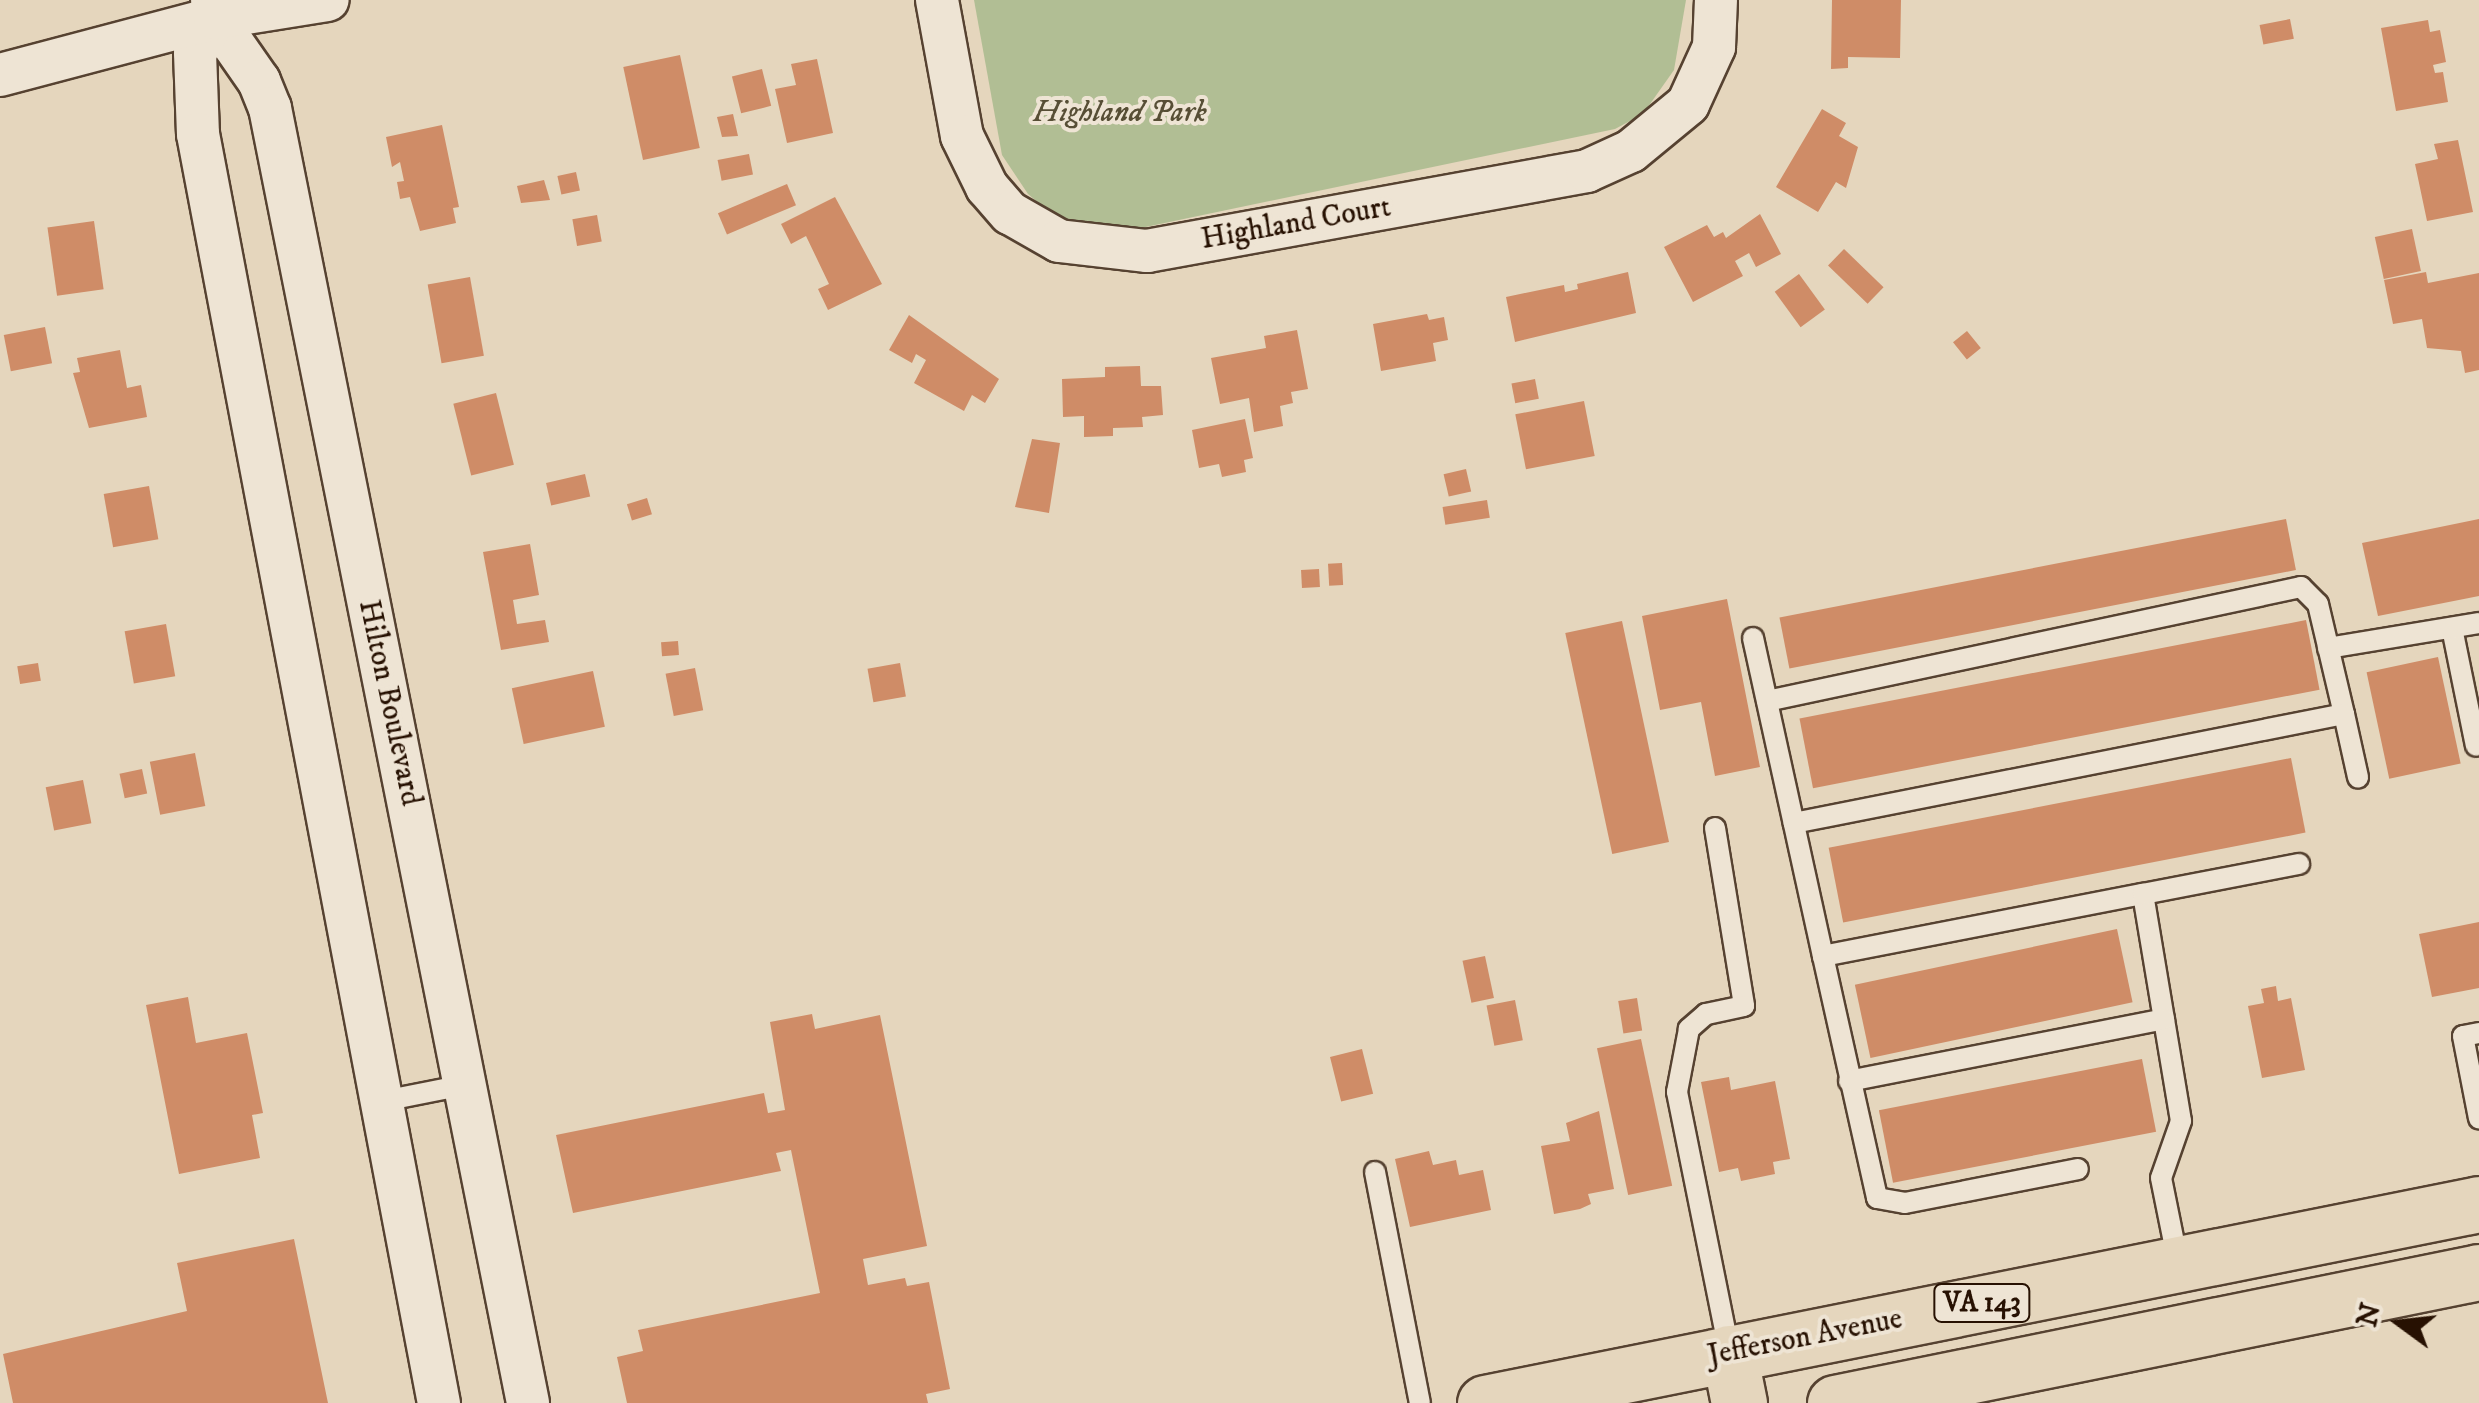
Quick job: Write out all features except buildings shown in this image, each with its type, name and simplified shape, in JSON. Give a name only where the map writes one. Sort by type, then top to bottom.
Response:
[{"type":"main road","name":"Jefferson Avenue","points":[[1485,1403],[1734,1378],[2178,1264],[2479,1204]]},
{"type":"main road","name":"VA 143","points":[[1835,1403],[2479,1272]]},
{"type":"street","points":[[0,75],[213,9],[328,0]]},
{"type":"street","name":"Highland Court","points":[[937,0],[962,136],[987,187],[1010,213],[1059,242],[1148,251],[1602,164],[1666,127],[1688,104],[1714,46],[1716,0]]},
{"type":"street","points":[[213,9],[195,54],[198,134],[378,1102],[439,1403]]},
{"type":"street","name":"Hilton Boulevard","points":[[213,9],[260,81],[270,108],[528,1403]]},
{"type":"lane","points":[[1767,701],[2301,587],[2318,604],[2358,777]]},
{"type":"lane","points":[[2328,648],[2479,622]]},
{"type":"lane","points":[[2452,628],[2476,746]]},
{"type":"lane","points":[[1753,638],[1871,1187],[1890,1203],[2078,1169]]},
{"type":"lane","points":[[1794,823],[2344,714]]},
{"type":"lane","points":[[1715,828],[1744,1006],[1706,1014],[1688,1029],[1676,1092],[1734,1378]]},
{"type":"lane","points":[[1823,956],[2298,864]]},
{"type":"lane","points":[[2143,894],[2181,1121],[2161,1178],[2178,1264]]},
{"type":"lane","points":[[1850,1082],[2164,1019]]},
{"type":"lane","points":[[2479,1033],[2464,1036],[2479,1118]]},
{"type":"lane","points":[[378,1102],[464,1085]]},
{"type":"lane","points":[[1375,1172],[1420,1403]]},
{"type":"green space","name":"Highland Park","points":[[974,0],[1686,0],[1674,70],[1643,114],[1615,129],[1136,229],[1055,217],[1028,194],[1002,155]]}]
